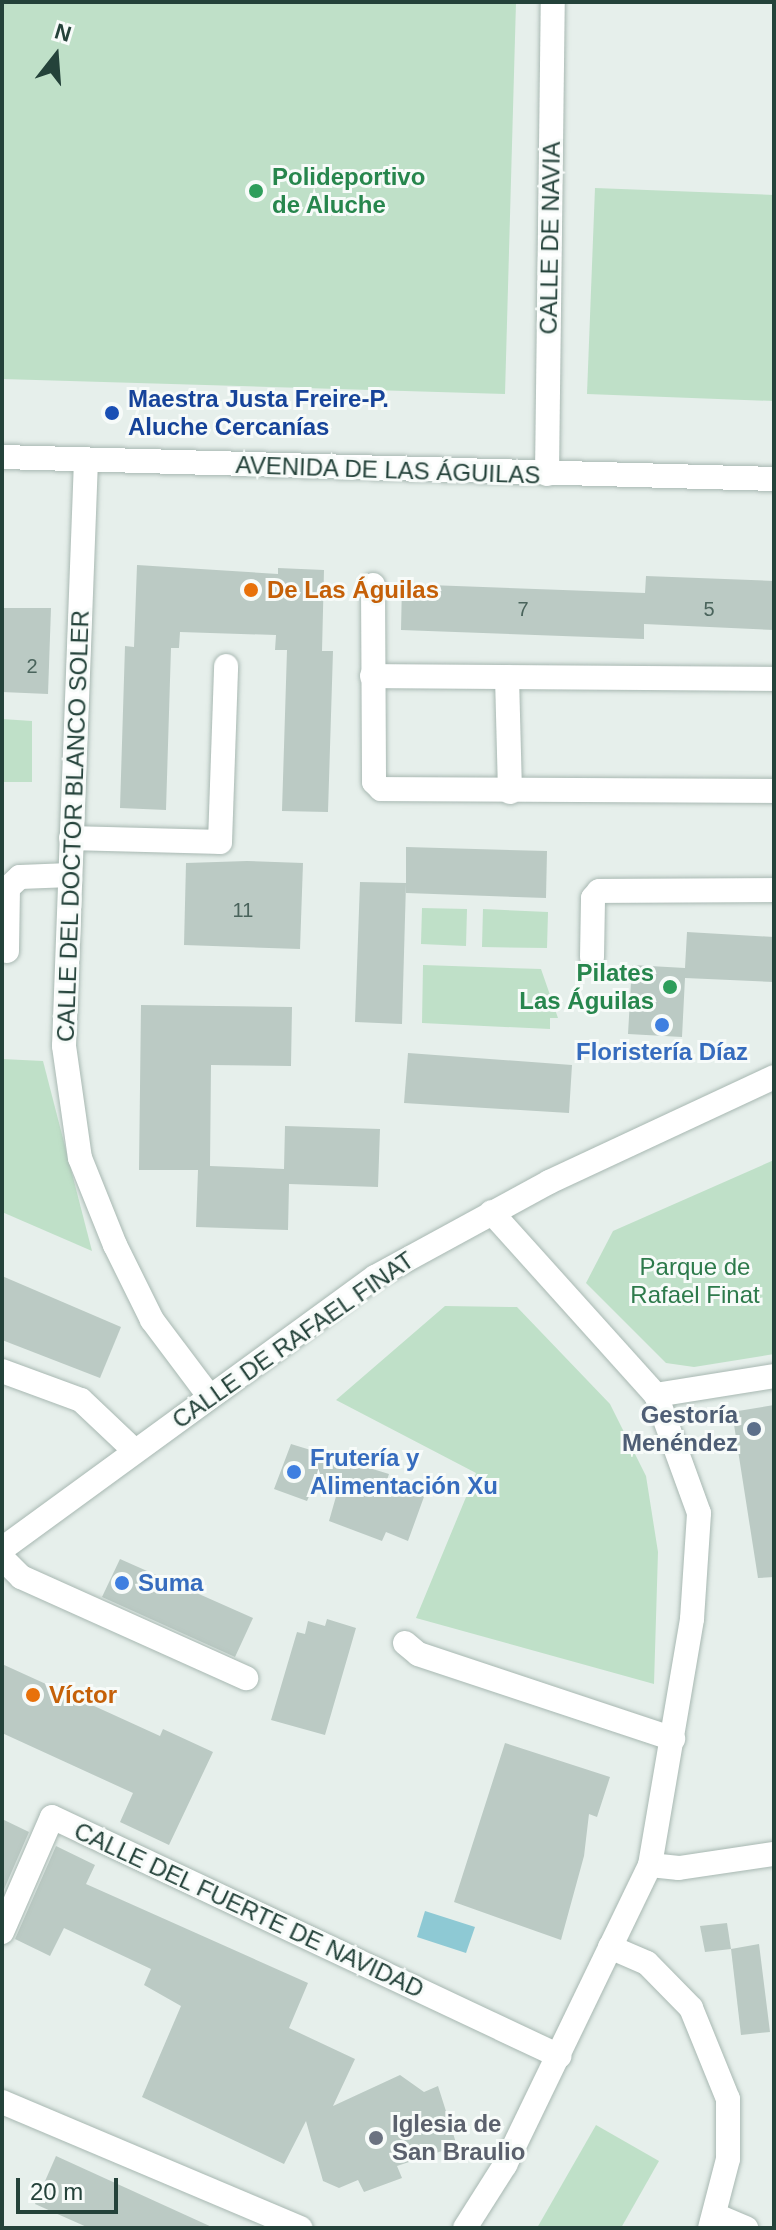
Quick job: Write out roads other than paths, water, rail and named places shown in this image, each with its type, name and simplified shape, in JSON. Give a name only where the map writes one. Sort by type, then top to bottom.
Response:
[{"type":"street","name":"CALLE DE NAVIA","points":[[547,474],[553,2]]},
{"type":"street","name":"AVENIDA DE LAS ÁGUILAS","points":[[2,457],[774,479]]},
{"type":"street","name":"CALLE DEL DOCTOR BLANCO SOLER","points":[[86,460],[64,1046],[80,1158],[152,1320],[209,1396]]},
{"type":"street","points":[[373,585],[374,782],[381,789],[774,791]]},
{"type":"street","points":[[71,838],[220,842],[226,666]]},
{"type":"street","points":[[372,676],[774,679]]},
{"type":"street","points":[[507,677],[510,792]]},
{"type":"street","points":[[7,951],[8,888],[20,877],[70,875]]},
{"type":"street","points":[[592,957],[593,898],[599,891],[774,890]]},
{"type":"street","name":"CALLE DE RAFAEL FINAT","points":[[2,1549],[375,1277],[491,1212],[774,1077]]},
{"type":"street","points":[[465,2228],[505,2165],[650,1865],[692,1619],[699,1513],[656,1395],[491,1212]]},
{"type":"street","points":[[2,1371],[81,1400],[135,1451]]},
{"type":"street","points":[[656,1395],[774,1376]]},
{"type":"street","points":[[2,1558],[21,1577],[246,1678]]},
{"type":"street","points":[[405,1643],[418,1654],[673,1739]]},
{"type":"street","name":"CALLE DEL FUERTE DE NAVIDAD","points":[[2,1932],[52,1817],[559,2056]]},
{"type":"street","points":[[650,1865],[679,1868],[774,1854]]},
{"type":"street","points":[[610,1947],[647,1963],[691,2008],[728,2099],[728,2159],[712,2222],[746,2228]]},
{"type":"street","points":[[2,2102],[300,2228]]},
{"type":"water","points":[[425,1911],[475,1927],[466,1953],[417,1937]]},
{"type":"place","name":"Polideportivo de Aluche","points":[[256,191]]},
{"type":"place","name":"Maestra Justa Freire-P. Aluche Cercanías","points":[[112,413]]},
{"type":"place","name":"De Las Águilas","points":[[251,590]]},
{"type":"place","name":"Pilates Las Águilas","points":[[670,987]]},
{"type":"place","name":"Floristería Díaz","points":[[662,1025]]},
{"type":"place","name":"Gestoría Menéndez","points":[[754,1429]]},
{"type":"place","name":"Frutería y Alimentación Xu","points":[[294,1472]]},
{"type":"place","name":"Suma","points":[[122,1583]]},
{"type":"place","name":"Víctor","points":[[33,1695]]},
{"type":"place","name":"Iglesia de San Braulio","points":[[376,2138]]},
{"type":"park label","name":"Parque de Rafael Finat","points":[[695,1281]]}]
